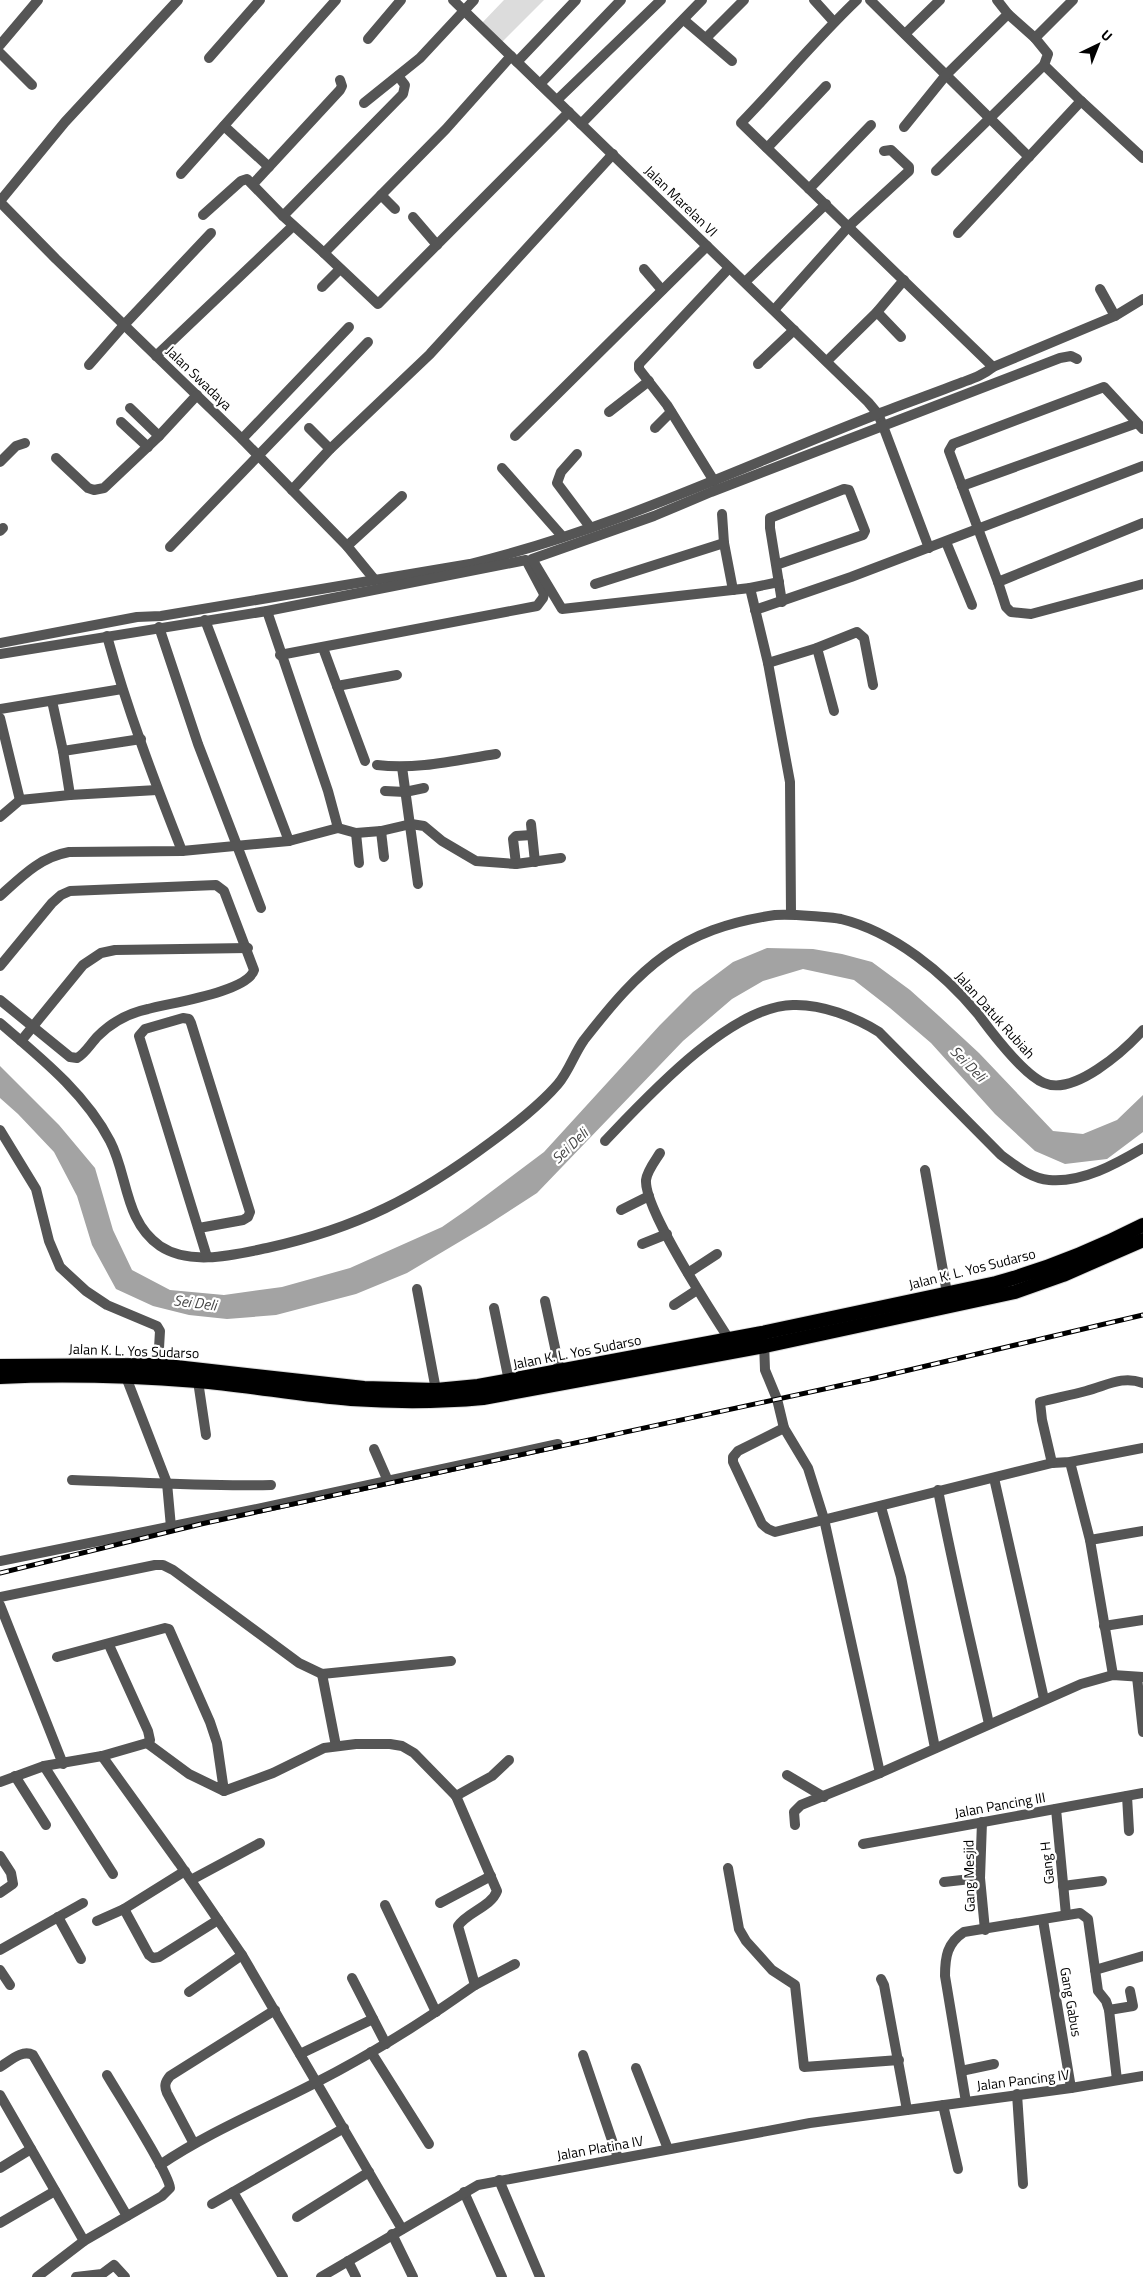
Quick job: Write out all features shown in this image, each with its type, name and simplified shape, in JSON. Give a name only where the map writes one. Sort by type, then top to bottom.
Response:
[{"type":"highway","name":"Jalan K. L. Yos Sudarso","points":[[0,1378],[42,1370],[158,1365],[364,1388],[436,1390],[508,1381],[729,1339],[764,1340],[1033,1273],[1110,1242],[1143,1225]]},
{"type":"highway","name":"Jalan K. L. Yos Sudarso","points":[[0,1366],[198,1381],[351,1399],[404,1402],[483,1398],[764,1340],[1015,1292],[1063,1275],[1143,1240]]},
{"type":"street","points":[[0,44],[38,0]]},
{"type":"street","points":[[0,202],[65,122],[178,0]]},
{"type":"street","points":[[209,58],[260,0]]},
{"type":"street","points":[[181,174],[336,0]]},
{"type":"street","points":[[368,39],[401,0]]},
{"type":"street","name":"Jalan Marelan VI","points":[[454,0],[774,310],[878,414],[930,548]]},
{"type":"street","points":[[364,103],[430,48],[474,0]]},
{"type":"street","points":[[324,254],[514,59],[576,0]]},
{"type":"street","points":[[540,84],[621,0]]},
{"type":"street","points":[[557,100],[661,0]]},
{"type":"street","points":[[581,124],[702,0]]},
{"type":"street","points":[[706,38],[744,0]]},
{"type":"street","points":[[814,0],[834,22]]},
{"type":"street","points":[[857,0],[834,22],[785,78],[741,124],[849,226],[993,367]]},
{"type":"street","points":[[870,0],[1029,157]]},
{"type":"street","points":[[905,34],[940,0]]},
{"type":"street","points":[[936,171],[1044,65],[1048,54],[1035,38],[1008,14],[997,0]]},
{"type":"street","points":[[1035,38],[1073,0]]},
{"type":"street","points":[[904,127],[946,75],[1008,14]]},
{"type":"street","points":[[684,20],[732,61]]},
{"type":"street","points":[[0,53],[32,85]]},
{"type":"street","points":[[1044,65],[1143,158]]},
{"type":"street","points":[[283,216],[403,94],[405,85],[398,76]]},
{"type":"street","points":[[253,184],[340,90],[342,86],[340,80]]},
{"type":"street","points":[[767,148],[826,86]]},
{"type":"street","points":[[958,233],[1081,101]]},
{"type":"street","points":[[203,216],[241,181],[247,179],[293,226],[378,304],[569,112]]},
{"type":"street","points":[[809,189],[871,125]]},
{"type":"street","points":[[224,126],[269,167]]},
{"type":"street","points":[[774,310],[872,202],[909,171],[909,167],[891,150],[884,151]]},
{"type":"street","points":[[292,490],[330,449],[430,354],[613,154]]},
{"type":"street","points":[[381,195],[395,209]]},
{"type":"street","name":"Jalan Swadaya","points":[[0,202],[242,439],[347,546],[374,579]]},
{"type":"street","points":[[745,282],[826,204]]},
{"type":"street","points":[[413,218],[437,245]]},
{"type":"street","points":[[156,356],[293,226]]},
{"type":"street","points":[[90,365],[124,325],[211,233]]},
{"type":"street","points":[[515,436],[707,246]]},
{"type":"street","points":[[322,287],[340,268]]},
{"type":"street","points":[[714,480],[672,412],[640,369],[639,364],[730,268]]},
{"type":"street","points":[[644,269],[662,290]]},
{"type":"street","points":[[826,362],[877,312],[904,280]]},
{"type":"street","points":[[1100,289],[1115,316]]},
{"type":"street","points":[[0,643],[137,617],[161,616],[470,564],[590,528],[878,414],[976,378],[993,367],[1115,316],[1143,299]]},
{"type":"street","points":[[877,312],[901,337]]},
{"type":"street","points":[[242,439],[348,327]]},
{"type":"street","points":[[758,364],[794,330]]},
{"type":"street","points":[[170,546],[368,342]]},
{"type":"street","points":[[779,582],[750,588],[562,609],[532,559],[654,516],[711,492],[1060,358],[1070,356],[1077,360]]},
{"type":"street","points":[[609,412],[649,380]]},
{"type":"street","points":[[962,486],[1140,426],[1104,388],[953,444],[948,451],[1008,610],[1016,614],[1031,614],[1143,584]]},
{"type":"street","points":[[56,458],[88,488],[99,490],[104,488],[159,436],[197,395]]},
{"type":"street","points":[[130,408],[159,436]]},
{"type":"street","points":[[655,428],[672,412]]},
{"type":"street","points":[[120,422],[148,446]]},
{"type":"street","points":[[309,428],[330,449]]},
{"type":"street","points":[[0,462],[16,446],[25,442]]},
{"type":"street","points":[[577,454],[561,472],[557,483],[590,528]]},
{"type":"street","points":[[754,610],[782,602],[930,548],[977,528],[1143,466]]},
{"type":"street","points":[[502,468],[562,536]]},
{"type":"street","points":[[776,565],[863,535],[865,531],[849,490],[844,489],[770,518],[776,565],[782,602]]},
{"type":"street","points":[[347,546],[402,496]]},
{"type":"street","points":[[722,514],[724,543],[733,590]]},
{"type":"street","points":[[998,582],[1143,523]]},
{"type":"street","points":[[946,542],[972,605]]},
{"type":"street","points":[[595,584],[724,543]]},
{"type":"street","points":[[0,654],[267,611],[526,560],[544,594],[537,606],[280,655]]},
{"type":"street","points":[[750,588],[768,663],[790,782],[791,914]]},
{"type":"street","points":[[267,611],[280,655],[328,791],[338,828]]},
{"type":"street","points":[[205,620],[290,841]]},
{"type":"street","points":[[159,627],[198,744],[261,908]]},
{"type":"street","points":[[768,663],[817,648],[858,632],[864,638],[873,685]]},
{"type":"street","points":[[107,636],[122,689],[141,739],[157,790],[182,851]]},
{"type":"street","points":[[323,648],[365,761]]},
{"type":"street","points":[[817,648],[834,711]]},
{"type":"street","points":[[337,686],[397,675]]},
{"type":"street","points":[[0,709],[122,689]]},
{"type":"street","points":[[52,701],[70,795]]},
{"type":"street","points":[[0,718],[20,800]]},
{"type":"street","points":[[63,751],[141,739]]},
{"type":"street","points":[[377,765],[402,767],[443,763],[496,754]]},
{"type":"street","points":[[402,767],[418,884]]},
{"type":"street","points":[[385,791],[405,792],[424,788]]},
{"type":"street","points":[[0,817],[20,800],[157,790]]},
{"type":"street","points":[[0,896],[41,861],[56,854],[69,852],[182,851],[290,841],[338,828],[356,833],[381,831],[411,824],[424,826],[442,841],[476,861],[516,864],[561,858]]},
{"type":"street","points":[[516,864],[512,839],[532,829],[534,862]]},
{"type":"street","points":[[381,831],[384,856]]},
{"type":"street","points":[[356,833],[359,863]]},
{"type":"street","points":[[0,966],[57,898],[77,890],[218,885],[224,892],[248,948],[254,970],[249,979],[190,1001],[149,1008],[120,1019],[97,1037],[79,1058],[70,1057],[0,1000]]},
{"type":"street","name":"Jalan Datuk Rubiah","points":[[0,1023],[75,1092],[95,1117],[112,1144],[128,1198],[137,1221],[146,1233],[162,1248],[174,1254],[190,1257],[207,1257],[244,1252],[322,1234],[372,1216],[415,1194],[449,1173],[514,1125],[558,1084],[581,1044],[634,980],[669,951],[693,937],[715,928],[775,915],[791,914],[839,919],[874,930],[906,950],[960,993],[995,1036],[1031,1075],[1046,1085],[1066,1084],[1090,1074],[1129,1045],[1143,1030]]},
{"type":"street","points":[[21,1041],[83,965],[101,953],[115,950],[248,948]]},
{"type":"street","points":[[605,1141],[646,1098],[721,1033],[746,1018],[791,1004],[811,1006],[855,1019],[879,1032],[1001,1155],[1022,1170],[1048,1180],[1081,1177],[1113,1165],[1143,1148]]},
{"type":"street","points":[[199,1228],[243,1220],[250,1212],[191,1023],[189,1019],[184,1018],[145,1029],[139,1036],[207,1257]]},
{"type":"street","points":[[0,1130],[36,1189],[49,1241],[60,1267],[86,1291],[99,1300],[116,1310],[158,1326],[160,1331],[158,1365]]},
{"type":"street","points":[[660,1154],[647,1175],[649,1196],[697,1290],[729,1339]]},
{"type":"street","points":[[924,1170],[947,1293]]},
{"type":"street","points":[[621,1210],[649,1196]]},
{"type":"street","points":[[642,1244],[667,1234]]},
{"type":"street","points":[[688,1273],[717,1254]]},
{"type":"street","points":[[417,1289],[436,1390]]},
{"type":"street","points":[[674,1305],[697,1290]]},
{"type":"street","points":[[545,1301],[560,1371]]},
{"type":"street","points":[[494,1308],[508,1381]]},
{"type":"street","points":[[764,1340],[765,1370],[784,1428],[808,1468],[824,1519],[880,1773]]},
{"type":"street","points":[[126,1376],[167,1483],[171,1527]]},
{"type":"street","points":[[1052,1463],[1042,1420],[1040,1402],[1088,1391],[1121,1380],[1131,1380],[1143,1384]]},
{"type":"street","points":[[198,1381],[206,1435]]},
{"type":"street","points":[[784,1428],[738,1451],[733,1457],[733,1462],[757,1514],[768,1529],[775,1532],[1052,1463],[1070,1462],[1143,1448]]},
{"type":"street","points":[[0,1561],[171,1527],[558,1444]]},
{"type":"street","points":[[374,1449],[388,1481]]},
{"type":"street","points":[[1070,1462],[1090,1540],[1113,1675]]},
{"type":"street","points":[[994,1478],[1044,1699]]},
{"type":"street","points":[[72,1480],[209,1486],[271,1485]]},
{"type":"street","points":[[938,1490],[957,1589],[968,1626],[989,1724]]},
{"type":"street","points":[[881,1507],[901,1577],[935,1748]]},
{"type":"street","points":[[1090,1540],[1143,1531]]},
{"type":"street","points":[[0,1597],[163,1565],[173,1570],[299,1663],[322,1674],[451,1661]]},
{"type":"street","points":[[0,1605],[63,1764]]},
{"type":"street","points":[[1104,1626],[1143,1620]]},
{"type":"street","points":[[57,1657],[109,1645],[165,1628],[172,1633],[217,1743],[224,1791]]},
{"type":"street","points":[[0,1782],[44,1766],[102,1756],[147,1743],[150,1740],[148,1731],[109,1645]]},
{"type":"street","points":[[322,1674],[336,1746]]},
{"type":"street","points":[[795,1826],[794,1812],[797,1808],[1044,1699],[1081,1684],[1113,1675],[1140,1677],[1143,1732]]},
{"type":"street","points":[[147,1743],[189,1774],[224,1791],[273,1773],[324,1748],[390,1744],[402,1746],[420,1758],[456,1796],[491,1876],[496,1894],[465,1918],[458,1926],[475,1985]]},
{"type":"street","points":[[102,1756],[242,1955],[402,2228]]},
{"type":"street","points":[[456,1796],[492,1776],[509,1760]]},
{"type":"street","points":[[44,1766],[113,1874]]},
{"type":"street","points":[[787,1775],[824,1797]]},
{"type":"street","points":[[15,1776],[46,1826]]},
{"type":"street","name":"Jalan Pancing III","points":[[863,1844],[1143,1793]]},
{"type":"street","points":[[1127,1796],[1129,1831]]},
{"type":"street","name":"Gang H","points":[[1056,1809],[1066,1915]]},
{"type":"street","name":"Gang Mesjid","points":[[982,1822],[980,1878],[985,1930]]},
{"type":"street","points":[[97,1921],[260,1843]]},
{"type":"street","points":[[0,1856],[14,1879],[13,1884],[0,1893]]},
{"type":"street","points":[[728,1868],[739,1929],[742,1935],[768,1967],[795,1985],[804,2067],[899,2060]]},
{"type":"street","points":[[440,1902],[491,1876]]},
{"type":"street","points":[[944,1882],[980,1878]]},
{"type":"street","points":[[1063,1886],[1102,1881]]},
{"type":"street","points":[[0,1950],[83,1903]]},
{"type":"street","points":[[386,1905],[436,2012]]},
{"type":"street","points":[[124,1909],[149,1955],[153,1958],[159,1957],[218,1920]]},
{"type":"street","points":[[966,2102],[945,1976],[947,1950],[956,1937],[964,1932],[1066,1915],[1080,1913],[1088,1919],[1098,1991],[1106,2001],[1109,2010],[1118,2080]]},
{"type":"street","points":[[58,1917],[81,1959]]},
{"type":"street","name":"Gang Gabus","points":[[1043,1920],[1072,2088]]},
{"type":"street","points":[[189,1992],[242,1955]]},
{"type":"street","points":[[1095,1970],[1143,1956]]},
{"type":"street","points":[[160,2164],[193,2142],[316,2082],[386,2044],[475,1985],[515,1964]]},
{"type":"street","points":[[0,1970],[10,1985]]},
{"type":"street","points":[[352,1978],[386,2044]]},
{"type":"street","points":[[881,1979],[884,1985],[899,2060],[907,2110]]},
{"type":"street","points":[[1109,2010],[1133,2006],[1130,1991]]},
{"type":"street","points":[[193,2142],[167,2094],[164,2087],[166,2081],[170,2076],[275,2010]]},
{"type":"street","points":[[300,2054],[373,2019]]},
{"type":"street","points":[[0,2067],[22,2053],[28,2052],[33,2055],[127,2216]]},
{"type":"street","points":[[371,2052],[429,2144]]},
{"type":"street","points":[[583,2055],[618,2158]]},
{"type":"street","points":[[961,2070],[994,2064]]},
{"type":"street","points":[[636,2068],[668,2149]]},
{"type":"street","points":[[37,2277],[84,2241],[167,2192],[170,2182],[107,2075]]},
{"type":"street","name":"Jalan Pancing IV","points":[[907,2110],[1072,2088],[1143,2076]]},
{"type":"street","points":[[1017,2094],[1022,2184]]},
{"type":"street","points":[[0,2095],[84,2241]]},
{"type":"street","points":[[943,2105],[958,2169]]},
{"type":"street","name":"Jalan Platina IV","points":[[321,2277],[336,2273],[348,2261],[478,2184],[810,2123],[907,2110]]},
{"type":"street","points":[[212,2204],[344,2128]]},
{"type":"street","points":[[0,2168],[31,2150]]},
{"type":"street","points":[[297,2217],[369,2172]]},
{"type":"street","points":[[499,2180],[540,2277]]},
{"type":"street","points":[[0,2223],[54,2191]]},
{"type":"street","points":[[233,2192],[283,2277]]},
{"type":"street","points":[[464,2192],[502,2277]]},
{"type":"street","points":[[392,2234],[413,2277]]},
{"type":"street","points":[[348,2261],[356,2277]]},
{"type":"street","points":[[76,2277],[102,2274],[114,2265],[125,2277]]},
{"type":"shaded area","points":[[504,0],[544,0],[500,44],[480,25]]},
{"type":"water","name":"Sei Deli","points":[[767,948],[813,949],[872,962],[910,990],[979,1053],[1053,1131],[1083,1134],[1117,1120],[1143,1095],[1143,1132],[1107,1159],[1065,1164],[1035,1151],[995,1114],[931,1043],[890,1008],[854,980],[803,969],[763,981],[732,999],[683,1041],[537,1193],[486,1226],[407,1273],[356,1294],[276,1315],[227,1319],[189,1315],[153,1306],[116,1289],[92,1245],[77,1196],[54,1152],[0,1098],[0,1066],[59,1125],[95,1168],[113,1230],[132,1270],[170,1290],[224,1295],[282,1287],[350,1268],[442,1227],[468,1209],[544,1152],[660,1025],[693,992],[733,962]]},
{"type":"railway","points":[[0,1573],[201,1524],[875,1378],[1143,1315]]}]
